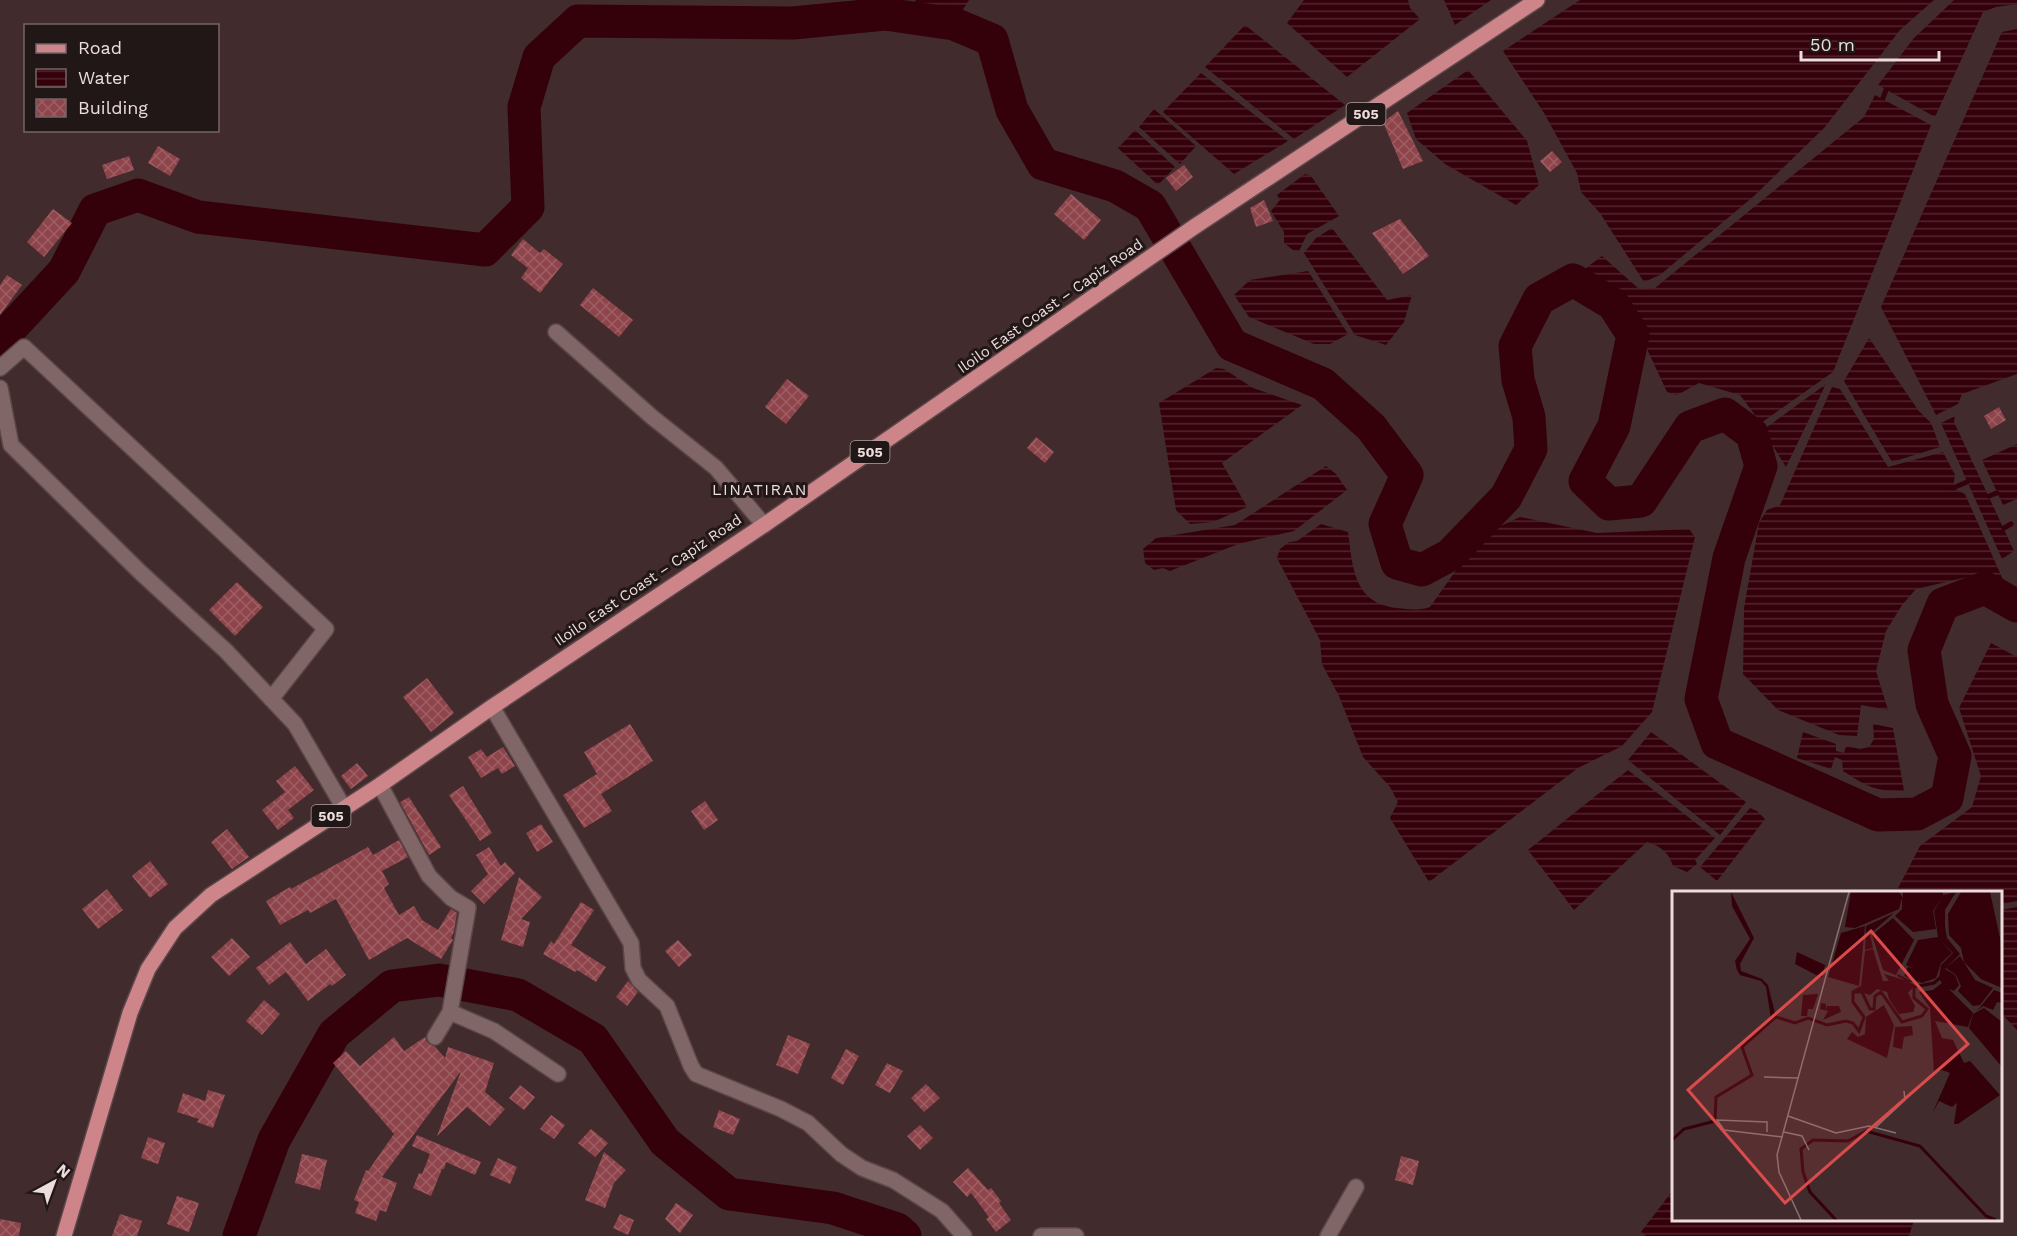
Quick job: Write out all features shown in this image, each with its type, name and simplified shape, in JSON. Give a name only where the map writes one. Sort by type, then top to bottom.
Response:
[{"type":"main road","name":"Iloilo East Coast – Capiz Road","points":[[64,1236],[130,1013],[148,969],[175,928],[210,895],[381,784],[764,525],[1194,227],[1537,0]]},
{"type":"street","points":[[556,332],[652,417],[716,468],[764,525]]},
{"type":"street","points":[[0,368],[24,348],[326,629],[271,699]]},
{"type":"street","points":[[0,388],[11,445],[140,572],[225,651],[295,724],[344,808]]},
{"type":"street","points":[[492,707],[631,944],[633,968],[639,980],[667,1006],[696,1074],[781,1109],[808,1123],[842,1154],[862,1168],[893,1180],[942,1211],[964,1236]]},
{"type":"street","points":[[381,784],[429,876],[451,898],[468,908],[450,1012],[435,1037]]},
{"type":"street","points":[[450,1012],[494,1031],[558,1074]]},
{"type":"street","points":[[1328,1236],[1356,1187]]},
{"type":"street","points":[[1041,1236],[1076,1236]]},
{"type":"water","points":[[916,0],[969,0],[954,24],[914,3]]},
{"type":"water","points":[[1304,0],[1408,0],[1410,8],[1420,19],[1347,77],[1287,23]]},
{"type":"water","points":[[1444,0],[1491,0],[1455,25]]},
{"type":"water","points":[[1580,0],[1934,0],[1900,30],[1825,127],[1754,196],[1660,275],[1644,282],[1600,213],[1581,192],[1577,173],[1544,113],[1503,51]]},
{"type":"water","points":[[1954,0],[2017,0],[2017,4],[1996,7],[1983,12],[1935,117],[1878,85],[1914,38]]},
{"type":"water","points":[[1245,25],[1345,105],[1294,139],[1205,67]]},
{"type":"water","points":[[2017,29],[2017,374],[1962,394],[1958,404],[1936,415],[1881,307],[2002,32]]},
{"type":"water","points":[[1468,70],[1527,141],[1539,185],[1516,205],[1445,164],[1416,139],[1407,113]]},
{"type":"water","points":[[1201,73],[1288,141],[1234,174],[1163,112]]},
{"type":"water","points":[[1875,95],[1931,125],[1833,372],[1761,423],[1740,395],[1699,383],[1677,395],[1667,392],[1627,306],[1582,271],[1602,256],[1639,289],[1655,288],[1864,117]]},
{"type":"water","points":[[1154,109],[1196,146],[1180,164],[1139,127]]},
{"type":"water","points":[[1135,130],[1175,167],[1158,185],[1118,148]]},
{"type":"water","points":[[1305,174],[1311,176],[1339,216],[1307,234],[1299,251],[1293,250],[1284,243],[1284,232],[1271,211],[1280,200],[1277,195]]},
{"type":"water","points":[[1332,228],[1387,300],[1412,295],[1404,322],[1386,345],[1355,335],[1304,253],[1316,238]]},
{"type":"water","points":[[1308,271],[1348,334],[1330,344],[1314,344],[1249,317],[1234,295],[1250,280]]},
{"type":"water","points":[[1869,338],[1918,410],[1931,423],[1940,447],[1892,462],[1844,381]]},
{"type":"water","points":[[1216,368],[1224,369],[1253,388],[1302,405],[1222,463],[1247,507],[1213,522],[1190,524],[1176,510],[1159,403]]},
{"type":"water","points":[[1826,384],[1786,467],[1763,430]]},
{"type":"water","points":[[1832,387],[1840,389],[1888,467],[1943,452],[1955,475],[1953,488],[1965,494],[2004,582],[1972,576],[1916,589],[1902,605],[1886,631],[1876,671],[1888,710],[1861,705],[1857,736],[1839,735],[1778,710],[1743,674],[1744,608],[1759,523],[1767,510],[1780,505]]},
{"type":"water","points":[[1955,416],[1954,422],[2014,551],[2002,559],[1941,423]]},
{"type":"water","points":[[2017,444],[2017,499],[2003,505],[1982,460]]},
{"type":"water","points":[[1326,466],[1336,474],[1347,490],[1294,531],[1238,544],[1170,571],[1163,568],[1154,570],[1145,563],[1143,549],[1156,538],[1235,525]]},
{"type":"water","points":[[1520,517],[1597,533],[1689,529],[1695,537],[1652,712],[1622,746],[1578,768],[1429,882],[1390,818],[1398,802],[1390,787],[1363,757],[1339,696],[1322,664],[1320,640],[1277,558],[1280,549],[1289,542],[1297,541],[1321,524],[1348,532],[1354,570],[1363,591],[1382,605],[1422,609],[1430,607],[1481,535]]},
{"type":"water","points":[[1991,643],[2017,657],[2017,901],[2002,904],[2002,891],[1897,891],[1920,846],[1972,807],[1981,776],[1959,708]]},
{"type":"water","points":[[1873,724],[1893,728],[1904,791],[1878,789],[1865,784],[1843,771],[1842,760],[1835,757],[1831,769],[1797,758],[1803,732],[1836,744],[1836,751],[1844,753],[1846,746],[1860,749],[1869,747],[1874,739]]},
{"type":"water","points":[[1651,732],[1746,802],[1720,835],[1628,760]]},
{"type":"water","points":[[1628,770],[1715,838],[1695,860],[1697,864],[1687,872],[1673,866],[1664,851],[1647,842],[1574,910],[1528,850]]},
{"type":"water","points":[[1750,808],[1765,819],[1717,881],[1700,867]]},
{"type":"water","points":[[2017,907],[2017,1030],[2002,1014],[2002,910]]},
{"type":"water","points":[[1672,1191],[1672,1221],[1914,1221],[1909,1236],[1646,1236],[1641,1232]]},
{"type":"building","points":[[1398,111],[1423,161],[1403,169],[1383,122]]},
{"type":"building","points":[[158,146],[180,159],[170,176],[148,163]]},
{"type":"building","points":[[1552,151],[1562,162],[1550,172],[1540,161]]},
{"type":"building","points":[[129,156],[134,170],[107,179],[102,165]]},
{"type":"building","points":[[1184,165],[1193,177],[1176,191],[1166,178]]},
{"type":"building","points":[[1071,194],[1101,220],[1084,240],[1054,214]]},
{"type":"building","points":[[1264,200],[1273,221],[1256,227],[1250,208]]},
{"type":"building","points":[[53,209],[72,223],[44,257],[27,242]]},
{"type":"building","points":[[1400,219],[1429,256],[1403,274],[1372,233]]},
{"type":"building","points":[[523,239],[540,253],[544,249],[563,264],[540,293],[521,278],[528,268],[511,255]]},
{"type":"building","points":[[7,275],[22,285],[0,315],[0,285]]},
{"type":"building","points":[[593,288],[633,320],[619,337],[580,305]]},
{"type":"building","points":[[787,379],[809,396],[786,424],[765,407]]},
{"type":"building","points":[[1999,407],[2006,420],[1991,429],[1984,416]]},
{"type":"building","points":[[1036,437],[1054,452],[1045,463],[1027,448]]},
{"type":"building","points":[[237,582],[263,607],[235,636],[209,610]]},
{"type":"building","points":[[427,678],[454,713],[431,732],[403,697]]},
{"type":"building","points":[[630,724],[653,761],[601,794],[612,811],[584,828],[563,795],[597,774],[584,752]]},
{"type":"building","points":[[503,747],[515,766],[502,774],[498,768],[481,778],[468,757],[481,749],[487,757]]},
{"type":"building","points":[[357,763],[368,776],[351,789],[341,776]]},
{"type":"building","points":[[295,766],[314,790],[288,810],[294,818],[278,830],[262,810],[285,792],[276,781]]},
{"type":"building","points":[[463,786],[492,833],[480,841],[449,795]]},
{"type":"building","points":[[409,797],[441,847],[429,855],[400,802]]},
{"type":"building","points":[[705,801],[718,820],[704,830],[691,811]]},
{"type":"building","points":[[541,824],[553,842],[537,852],[526,833]]},
{"type":"building","points":[[227,829],[249,857],[232,869],[211,842]]},
{"type":"building","points":[[399,840],[408,857],[382,871],[389,884],[384,888],[399,915],[414,906],[422,920],[438,930],[451,909],[457,913],[451,938],[453,940],[441,959],[407,938],[369,960],[336,899],[310,913],[308,910],[280,925],[266,901],[368,847],[373,855]]},
{"type":"building","points":[[489,847],[501,866],[505,862],[515,873],[484,904],[471,891],[488,874],[476,855]]},
{"type":"building","points":[[150,861],[168,884],[150,898],[132,876]]},
{"type":"building","points":[[519,877],[542,897],[521,919],[530,922],[523,947],[501,940]]},
{"type":"building","points":[[107,889],[123,910],[98,929],[82,909]]},
{"type":"building","points":[[581,902],[594,910],[571,945],[606,967],[596,982],[543,954],[551,941],[554,944]]},
{"type":"building","points":[[232,938],[250,957],[229,976],[211,957]]},
{"type":"building","points":[[678,940],[692,955],[679,967],[665,951]]},
{"type":"building","points":[[290,942],[306,964],[326,949],[346,975],[308,1001],[286,972],[269,985],[256,968]]},
{"type":"building","points":[[628,981],[638,992],[627,1006],[616,997]]},
{"type":"building","points":[[264,1000],[280,1014],[262,1035],[246,1021]]},
{"type":"building","points":[[788,1035],[810,1044],[798,1074],[776,1065]]},
{"type":"building","points":[[394,1037],[404,1051],[425,1037],[427,1042],[445,1058],[448,1047],[494,1063],[485,1092],[505,1109],[490,1126],[467,1107],[437,1136],[461,1071],[382,1177],[397,1183],[386,1212],[380,1210],[376,1221],[355,1213],[359,1202],[354,1200],[366,1170],[368,1171],[394,1134],[333,1063],[346,1051],[360,1066]]},
{"type":"building","points":[[846,1049],[859,1056],[843,1085],[831,1078]]},
{"type":"building","points":[[887,1063],[903,1071],[890,1093],[875,1085]]},
{"type":"building","points":[[926,1084],[940,1098],[924,1112],[911,1098]]},
{"type":"building","points":[[520,1085],[535,1097],[524,1110],[509,1098]]},
{"type":"building","points":[[208,1090],[225,1095],[213,1128],[197,1122],[199,1119],[177,1112],[183,1093],[205,1101]]},
{"type":"building","points":[[719,1110],[740,1119],[733,1135],[713,1127]]},
{"type":"building","points":[[551,1115],[565,1125],[554,1139],[540,1129]]},
{"type":"building","points":[[920,1125],[933,1138],[920,1150],[907,1136]]},
{"type":"building","points":[[591,1129],[608,1143],[595,1157],[578,1143]]},
{"type":"building","points":[[417,1135],[481,1162],[475,1175],[446,1162],[431,1196],[413,1188],[430,1154],[412,1146]]},
{"type":"building","points":[[148,1137],[165,1143],[158,1164],[141,1158]]},
{"type":"building","points":[[604,1152],[626,1170],[614,1183],[605,1208],[585,1200]]},
{"type":"building","points":[[302,1154],[327,1160],[320,1190],[295,1183]]},
{"type":"building","points":[[1401,1156],[1419,1161],[1413,1185],[1395,1180]]},
{"type":"building","points":[[498,1158],[517,1167],[510,1184],[490,1175]]},
{"type":"building","points":[[968,1168],[988,1190],[991,1188],[1011,1220],[996,1232],[986,1219],[989,1217],[971,1193],[967,1197],[953,1182]]},
{"type":"building","points":[[177,1196],[199,1203],[189,1232],[167,1224]]},
{"type":"building","points":[[676,1203],[693,1215],[680,1233],[665,1219]]},
{"type":"building","points":[[120,1214],[142,1221],[137,1236],[112,1236]]},
{"type":"building","points":[[620,1214],[634,1220],[628,1235],[613,1228]]},
{"type":"building","points":[[0,1219],[21,1223],[19,1236],[0,1236]]},
{"type":"waterway","points":[[0,340],[64,271],[95,210],[138,195],[198,217],[485,250],[528,207],[524,107],[539,57],[578,21],[793,23],[885,14],[954,24],[992,40],[1012,110],[1043,164],[1115,186],[1150,206],[1232,345],[1323,384],[1371,427],[1407,475],[1385,524],[1397,563],[1422,570],[1450,555],[1506,497],[1531,449],[1529,417],[1518,380],[1515,346],[1539,299],[1573,280],[1613,304],[1633,335],[1614,426],[1585,481],[1609,504],[1641,501],[1690,427],[1725,414],[1752,434],[1761,466],[1729,558],[1701,699],[1717,743],[1878,815],[1917,814],[1947,798],[1955,756],[1932,704],[1924,650],[1943,604],[1985,588],[2017,606]]},
{"type":"waterway","points":[[1883,98],[1886,90]]},
{"type":"waterway","points":[[1953,488],[1967,482]]},
{"type":"waterway","points":[[1989,496],[1997,493]]},
{"type":"waterway","points":[[2004,528],[2011,524]]},
{"type":"waterway","points":[[239,1236],[274,1140],[334,1034],[392,986],[439,980],[518,995],[593,1039],[665,1142],[729,1194],[833,1208],[897,1229],[905,1236]]},
{"type":"district","name":"LINATIRAN","points":[[760,489]]}]
